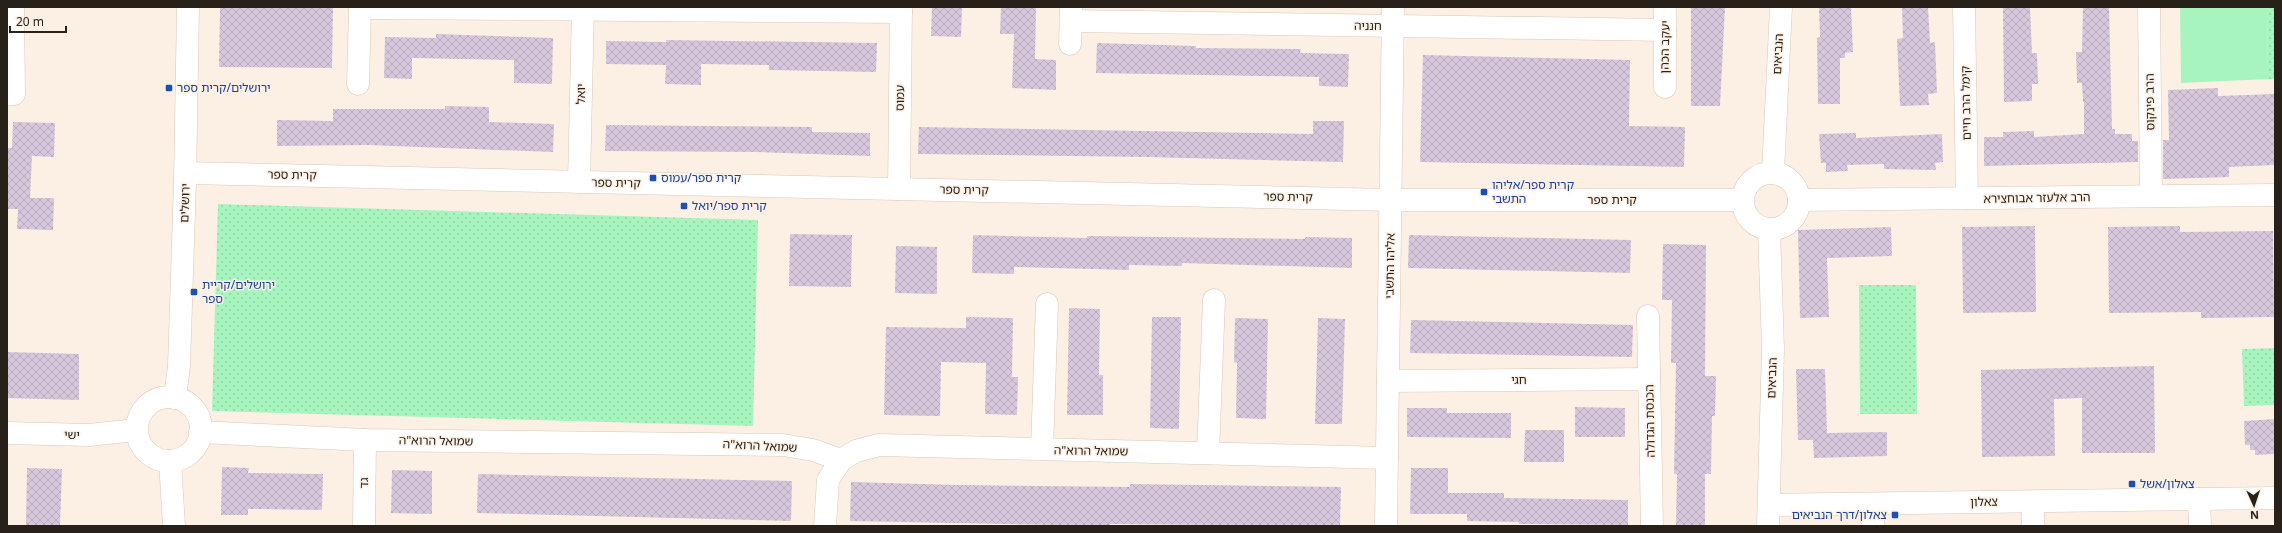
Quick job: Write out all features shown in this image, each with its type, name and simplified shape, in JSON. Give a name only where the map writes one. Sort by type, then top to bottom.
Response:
[{"type":"street","points":[[10,94],[13,7]]},
{"type":"street","name":"ירושלים","points":[[175,398],[179,366],[186,173],[188,7]]},
{"type":"street","points":[[358,84],[360,7],[901,10]]},
{"type":"street","name":"יעקב הכהן","points":[[1665,7],[1665,87]]},
{"type":"street","name":"הנביאים","points":[[1773,172],[1781,7]]},
{"type":"street","name":"קימל הרב חיים","points":[[1964,7],[1967,198]]},
{"type":"street","name":"הרב פינקוס","points":[[2149,7],[2151,196]]},
{"type":"street","name":"יואל","points":[[579,182],[583,8]]},
{"type":"street","name":"עמוס","points":[[899,189],[901,10]]},
{"type":"street","points":[[1070,44],[1071,14]]},
{"type":"street","name":"חנניה","points":[[1071,14],[1393,16],[1665,30]]},
{"type":"street","name":"אליהו התשבי","points":[[1386,526],[1393,16]]},
{"type":"street","points":[[1773,172],[1781,174],[1794,184],[1799,200],[1794,218],[1778,228],[1769,229],[1753,223],[1745,213],[1742,200],[1746,186],[1751,180],[1758,175],[1773,172]]},
{"type":"street","name":"קרית ספר","points":[[186,173],[1391,200],[1742,200]]},
{"type":"street","name":"הרב אלעזר אבוחצירא","points":[[1799,200],[2275,195]]},
{"type":"street","name":"הנביאים","points":[[1768,516],[1773,349],[1769,229]]},
{"type":"street","points":[[1208,453],[1214,300]]},
{"type":"street","points":[[1042,449],[1047,304]]},
{"type":"street","name":"הכנסת הגדולה","points":[[1648,316],[1652,526]]},
{"type":"street","name":"חגי","points":[[1388,381],[1649,379]]},
{"type":"street","points":[[167,396],[175,398],[190,405],[198,415],[200,432],[199,439],[193,450],[183,457],[170,460],[158,459],[147,452],[140,442],[136,430],[138,418],[144,407],[154,400],[167,396]]},
{"type":"street","name":"ישי","points":[[7,433],[89,435],[136,430]]},
{"type":"street","name":"שמואל הרוא\"ה","points":[[200,432],[365,440],[783,445],[813,450],[841,460],[856,451],[879,445],[1387,458]]},
{"type":"street","name":"גד","points":[[364,526],[365,440]]},
{"type":"street","points":[[170,460],[174,526]]},
{"type":"street","points":[[825,526],[828,480],[841,460]]},
{"type":"street","name":"צאלון","points":[[1768,516],[1873,504],[2275,498]]},
{"type":"street","points":[[2199,500],[2200,526]]},
{"type":"street","points":[[2033,502],[2033,526]]},
{"type":"street","points":[[1873,504],[1873,526]]},
{"type":"green space","points":[[2180,7],[2267,7],[2268,79],[2181,83]]},
{"type":"green space","points":[[2267,7],[2275,7],[2275,79],[2268,79]]},
{"type":"green space","points":[[218,204],[758,220],[753,426],[212,411]]},
{"type":"green space","points":[[1859,285],[1916,285],[1917,414],[1860,414]]},
{"type":"green space","points":[[2275,348],[2275,405],[2244,406],[2242,349]]},
{"type":"building","points":[[220,7],[333,7],[332,68],[219,67]]},
{"type":"building","points":[[932,7],[962,7],[961,37],[931,36]]},
{"type":"building","points":[[1001,7],[1036,7],[1035,59],[1056,60],[1056,90],[1012,88],[1014,34],[1000,34]]},
{"type":"building","points":[[1691,7],[1725,7],[1720,106],[1691,106]]},
{"type":"building","points":[[1819,7],[1851,7],[1853,52],[1845,53],[1845,58],[1840,58],[1840,104],[1818,104],[1817,38],[1820,37]]},
{"type":"building","points":[[1902,7],[1928,7],[1930,43],[1935,42],[1937,93],[1928,94],[1929,105],[1900,106],[1897,39],[1903,38]]},
{"type":"building","points":[[2003,7],[2030,7],[2032,53],[2037,53],[2038,84],[2032,84],[2032,101],[2004,102]]},
{"type":"building","points":[[2083,7],[2109,7],[2112,129],[2115,129],[2115,134],[2132,134],[2132,141],[2138,141],[2138,162],[1984,166],[1984,137],[2003,137],[2003,132],[2034,131],[2034,137],[2084,134],[2084,102],[2082,83],[2077,83],[2076,52],[2082,52]]},
{"type":"building","points":[[436,34],[553,38],[552,84],[514,83],[514,60],[412,58],[412,79],[384,78],[385,37],[436,38]]},
{"type":"building","points":[[666,40],[877,43],[876,72],[769,70],[769,65],[701,64],[701,85],[665,84],[666,65],[606,64],[606,41],[666,42]]},
{"type":"building","points":[[1097,43],[1196,46],[1196,48],[1301,49],[1300,53],[1349,54],[1348,87],[1319,86],[1319,77],[1096,73]]},
{"type":"building","points":[[1423,55],[1630,60],[1629,126],[1685,127],[1684,167],[1420,162]]},
{"type":"building","points":[[2218,88],[2218,96],[2275,94],[2275,165],[2229,167],[2229,177],[2163,179],[2163,140],[2169,140],[2168,90]]},
{"type":"building","points":[[445,106],[489,107],[489,122],[554,124],[553,152],[367,145],[277,146],[277,120],[333,121],[333,109],[445,109]]},
{"type":"building","points":[[1313,121],[1344,121],[1343,162],[1146,157],[918,154],[919,127],[1313,134]]},
{"type":"building","points":[[13,122],[55,123],[54,157],[32,156],[30,198],[54,198],[53,230],[17,229],[18,209],[7,209],[7,148],[12,148]]},
{"type":"building","points":[[606,125],[812,127],[812,132],[870,133],[870,156],[755,152],[605,151]]},
{"type":"building","points":[[1856,133],[1856,138],[1942,134],[1943,162],[1935,163],[1936,170],[1884,169],[1884,164],[1847,165],[1848,171],[1826,172],[1826,163],[1821,163],[1819,134]]},
{"type":"building","points":[[2035,226],[2036,312],[1963,313],[1962,227]]},
{"type":"building","points":[[2180,226],[2180,232],[2273,231],[2274,317],[2201,318],[2201,312],[2109,313],[2108,227]]},
{"type":"building","points":[[1891,227],[1892,256],[1827,258],[1829,317],[1800,318],[1798,230]]},
{"type":"building","points":[[790,234],[852,235],[851,287],[789,286]]},
{"type":"building","points":[[973,235],[1087,238],[1087,236],[1305,239],[1305,237],[1352,238],[1352,268],[1182,263],[1182,266],[1129,265],[1129,270],[1014,267],[1014,274],[972,273]]},
{"type":"building","points":[[1409,235],[1631,240],[1630,273],[1408,268]]},
{"type":"building","points":[[1663,244],[1706,245],[1705,376],[1716,376],[1715,416],[1712,416],[1711,474],[1705,474],[1705,526],[1676,526],[1677,474],[1674,474],[1676,363],[1671,363],[1672,300],[1662,300]]},
{"type":"building","points":[[896,246],[937,247],[937,294],[895,293]]},
{"type":"building","points":[[1069,308],[1100,309],[1099,375],[1103,375],[1103,415],[1067,415]]},
{"type":"building","points":[[966,317],[1013,318],[1012,377],[1018,377],[1017,415],[985,414],[986,363],[941,362],[940,416],[884,415],[886,327],[966,328]]},
{"type":"building","points":[[1152,317],[1181,317],[1179,429],[1150,428]]},
{"type":"building","points":[[1235,318],[1268,319],[1266,419],[1236,418],[1237,363],[1234,362]]},
{"type":"building","points":[[1318,318],[1345,319],[1342,424],[1315,424]]},
{"type":"building","points":[[1411,320],[1633,325],[1632,357],[1410,353]]},
{"type":"building","points":[[7,352],[79,354],[79,400],[7,398]]},
{"type":"building","points":[[2154,366],[2155,453],[2082,453],[2082,398],[2054,399],[2055,456],[1982,457],[1981,370]]},
{"type":"building","points":[[1796,369],[1825,369],[1827,433],[1887,432],[1887,456],[1814,458],[1813,440],[1798,440]]},
{"type":"building","points":[[1575,407],[1625,408],[1625,437],[1575,437]]},
{"type":"building","points":[[1407,408],[1447,408],[1447,413],[1511,413],[1511,438],[1407,437]]},
{"type":"building","points":[[2275,419],[2275,454],[2255,455],[2255,450],[2250,450],[2250,445],[2245,445],[2244,421]]},
{"type":"building","points":[[1525,430],[1564,430],[1564,462],[1524,462]]},
{"type":"building","points":[[222,467],[249,468],[248,473],[323,474],[322,510],[248,509],[248,515],[221,515]]},
{"type":"building","points":[[27,468],[62,469],[60,526],[26,526]]},
{"type":"building","points":[[1411,468],[1448,468],[1448,493],[1504,493],[1504,498],[1628,500],[1628,525],[1519,524],[1519,522],[1467,521],[1467,514],[1410,514]]},
{"type":"building","points":[[392,470],[432,471],[432,514],[391,513]]},
{"type":"building","points":[[478,474],[792,481],[791,521],[477,513]]},
{"type":"building","points":[[851,482],[1130,487],[1130,484],[1341,487],[1340,526],[1110,524],[1110,526],[850,521]]},
{"type":"place","name":"ירושלים/קרית ספר","points":[[169,88]]},
{"type":"place","name":"קרית ספר/עמוס","points":[[653,178]]},
{"type":"place","name":"קרית ספר/אליהו התשבי","points":[[1484,192]]},
{"type":"place","name":"קרית ספר/יואל","points":[[684,206]]},
{"type":"place","name":"ירושלים/קריית ספר","points":[[194,292]]},
{"type":"place","name":"צאלון/אשל","points":[[2132,484]]},
{"type":"place","name":"צאלון/דרך הנביאים","points":[[1895,515]]}]
